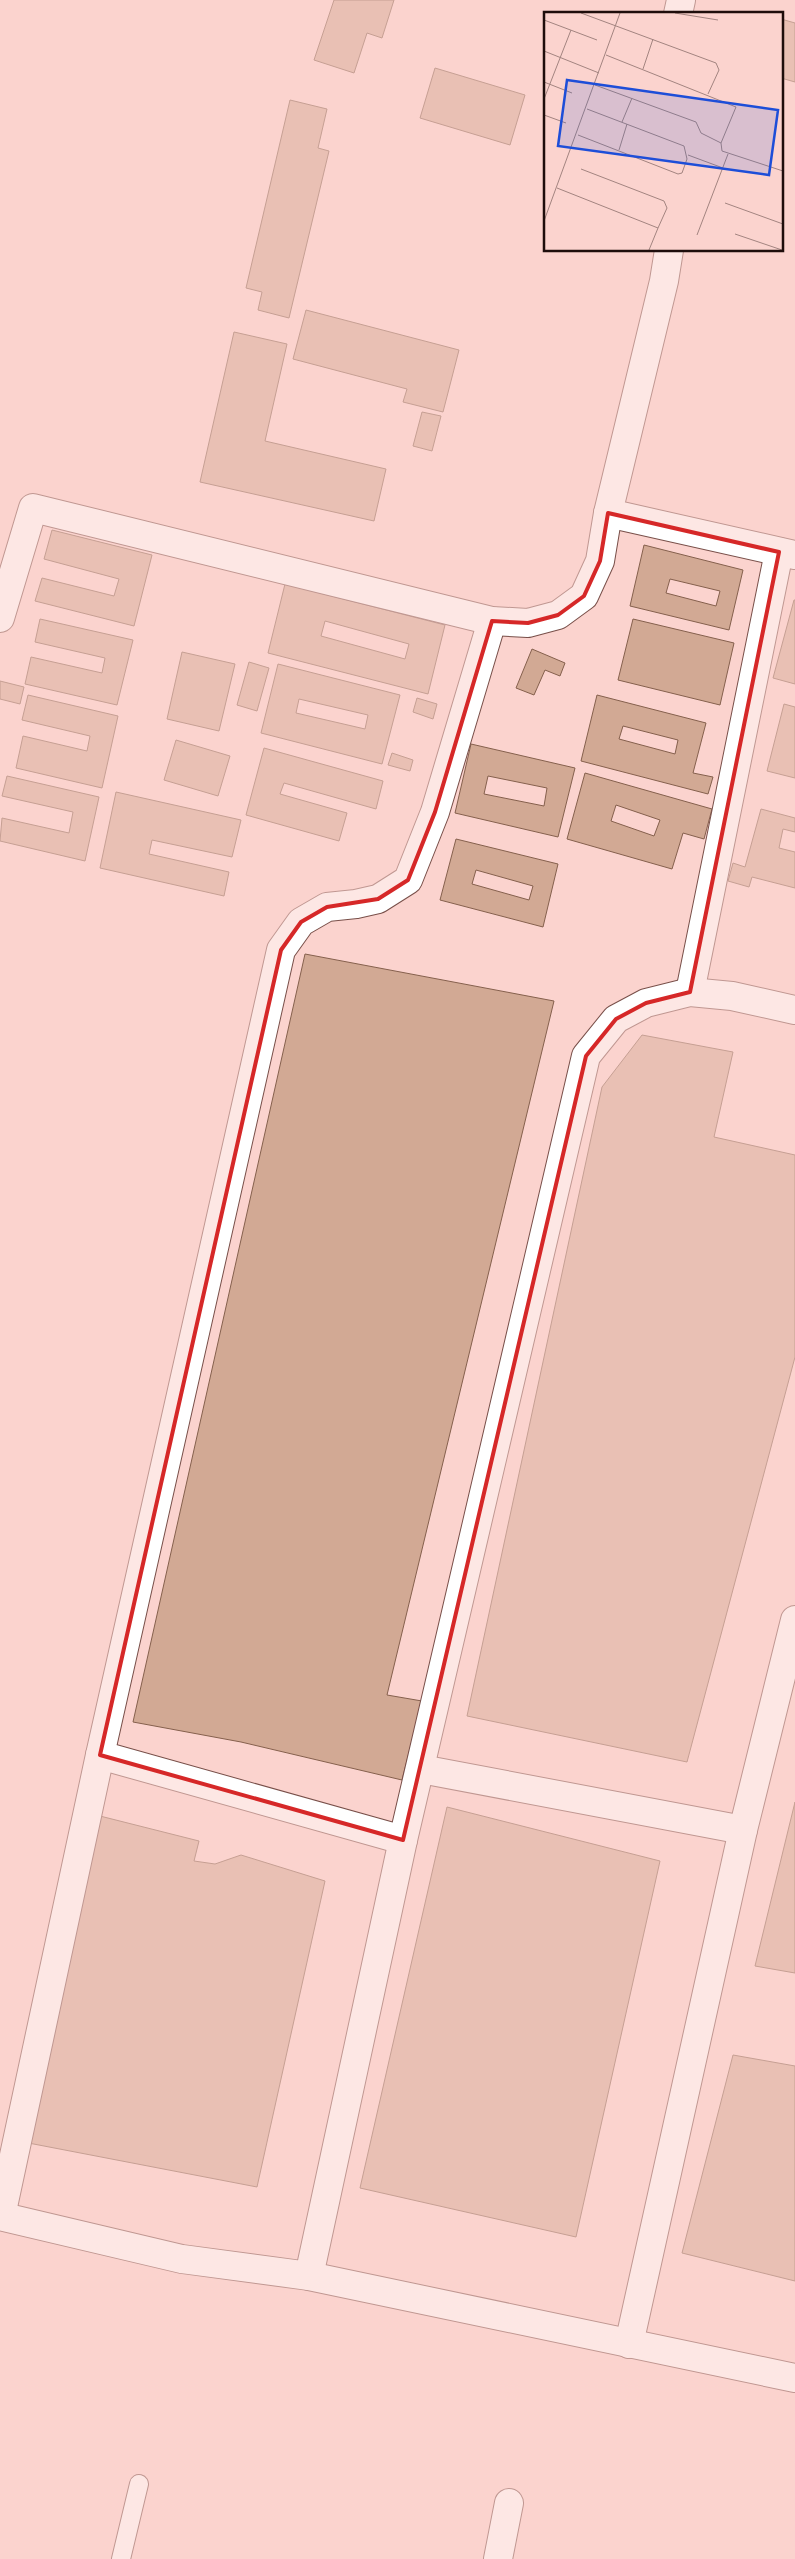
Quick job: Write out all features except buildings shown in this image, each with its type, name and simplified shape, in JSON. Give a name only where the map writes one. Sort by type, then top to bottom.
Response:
[{"type":"street","points":[[0,618],[33,508],[492,620],[528,623],[558,615],[584,596],[600,561],[608,513],[664,281],[669,251]]},
{"type":"street","points":[[608,513],[787,554],[690,992]]},
{"type":"street","points":[[492,620],[435,812],[408,880],[378,899],[356,904],[327,907],[307,918],[300,922],[281,950],[100,1755],[0,2216],[182,2259],[309,2276],[795,2378]]},
{"type":"street","points":[[309,2276],[403,1840],[586,1056],[616,1019],[646,1003],[690,992],[732,996],[795,1010]]},
{"type":"street","points":[[629,2344],[743,1830],[795,1620]]},
{"type":"street","points":[[100,1755],[403,1840]]},
{"type":"street","points":[[421,1769],[743,1830]]},
{"type":"street","points":[[498,2559],[509,2503]]},
{"type":"lane","points":[[121,2559],[140,2484]]},
{"type":"highlighted area","points":[[608,513],[779,552],[690,992],[646,1003],[616,1019],[586,1056],[403,1840],[100,1755],[281,950],[301,922],[327,907],[378,899],[408,880],[435,812],[492,621],[528,623],[558,615],[584,596],[600,561]]}]
